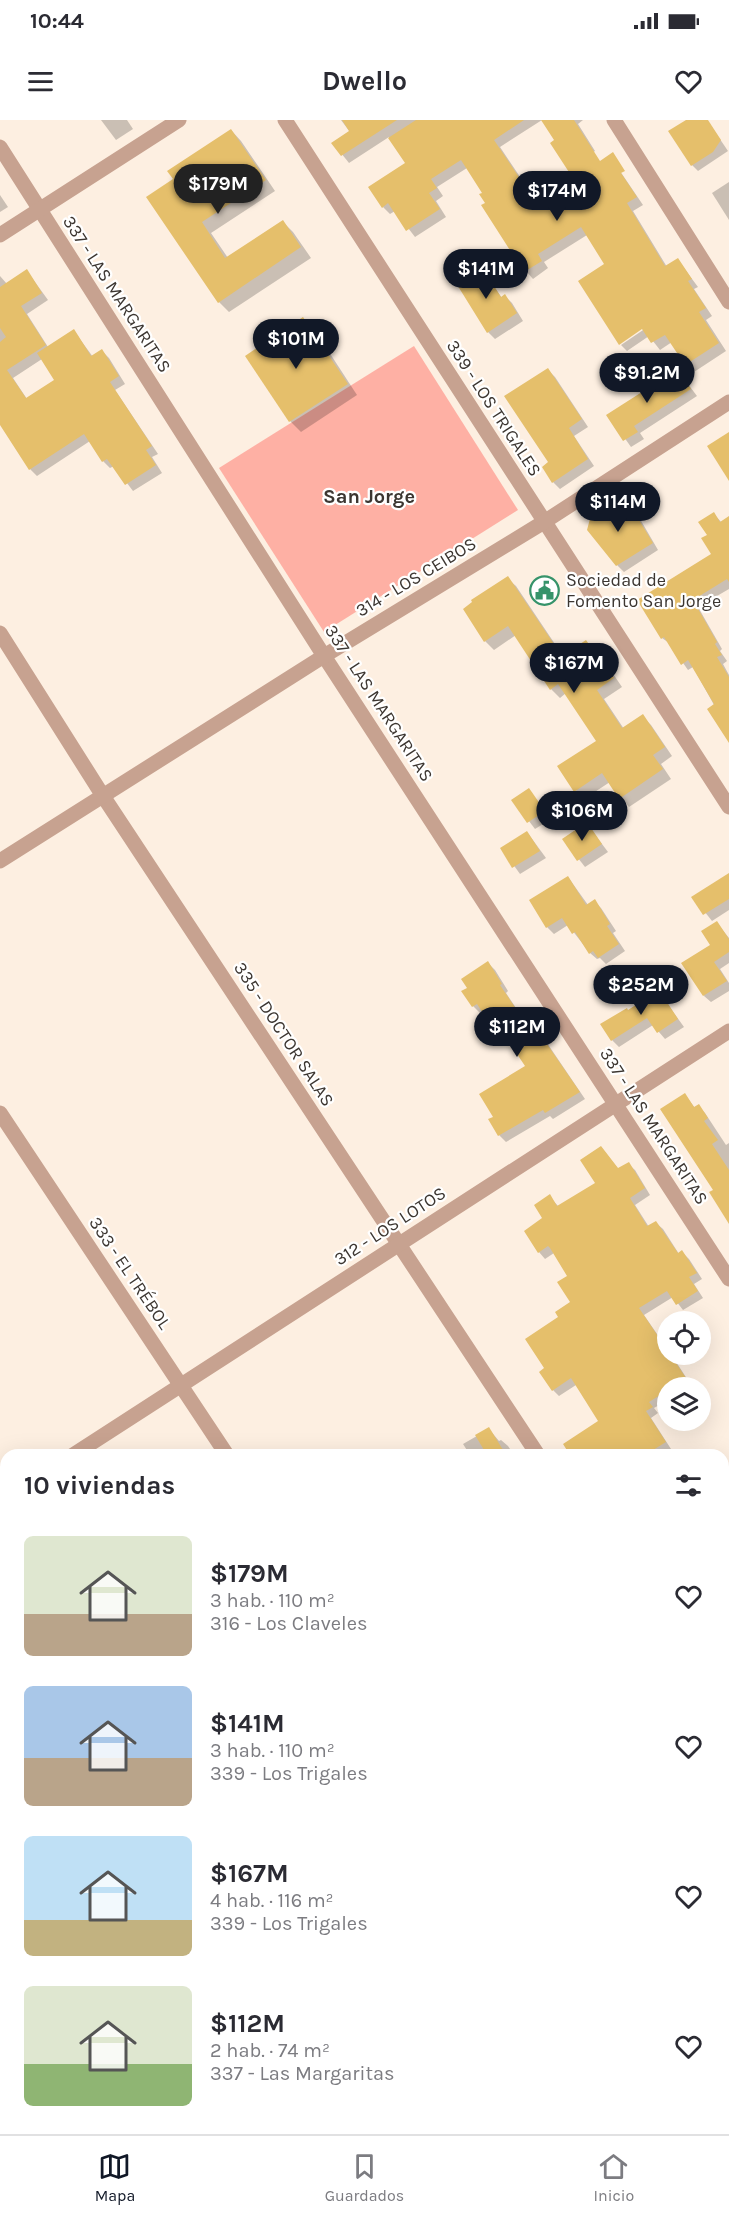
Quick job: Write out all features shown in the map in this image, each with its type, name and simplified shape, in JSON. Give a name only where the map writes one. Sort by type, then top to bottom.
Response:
[{"type":"street","points":[[0,235],[179,120]]},
{"type":"street","name":"339 - LOS TRIGALES","points":[[285,120],[729,807]]},
{"type":"street","points":[[614,120],[729,302]]},
{"type":"street","name":"337 - LAS MARGARITAS","points":[[0,147],[324,656],[729,1279]]},
{"type":"street","name":"314 - LOS CEIBOS","points":[[0,861],[324,656],[544,522],[729,402]]},
{"type":"street","name":"335 - DOCTOR SALAS","points":[[0,633],[103,796],[534,1449]]},
{"type":"street","name":"312 - LOS LOTOS","points":[[82,1449],[729,1031]]},
{"type":"street","name":"333 - EL TRÉBOL","points":[[0,1113],[223,1449]]},
{"type":"shaded area","name":"San Jorge","points":[[414,346],[518,510],[324,632],[219,468]]},
{"type":"building","points":[[342,120],[397,120],[341,156],[331,143],[349,131]]},
{"type":"building","points":[[416,120],[524,120],[494,140],[541,210],[578,186],[550,143],[554,140],[541,120],[574,120],[600,161],[613,152],[625,171],[621,173],[637,197],[627,203],[665,266],[678,258],[692,279],[688,281],[706,308],[699,312],[719,343],[685,365],[665,335],[651,343],[642,329],[619,345],[578,281],[604,264],[581,227],[538,254],[542,261],[524,272],[481,205],[485,203],[479,194],[482,193],[461,160],[431,179],[437,188],[429,193],[440,209],[406,231],[388,203],[382,208],[368,187],[405,163],[388,138]]},
{"type":"building","points":[[686,120],[708,120],[721,140],[713,152],[691,166],[668,131]]},
{"type":"building","points":[[231,129],[266,180],[202,222],[225,258],[283,220],[301,247],[218,303],[146,197],[173,179],[167,171]]},
{"type":"building","points":[[481,266],[501,297],[505,294],[517,313],[487,333],[456,283]]},
{"type":"building","points":[[27,269],[42,293],[21,306],[46,345],[7,370],[26,398],[54,380],[37,353],[74,329],[91,356],[102,349],[119,376],[110,382],[152,446],[146,450],[156,465],[125,485],[107,459],[102,462],[84,434],[29,470],[0,425],[0,342],[6,337],[0,328],[0,287]]},
{"type":"building","points":[[303,317],[348,384],[289,422],[245,356]]},
{"type":"building","points":[[548,368],[582,419],[569,428],[588,459],[552,483],[542,467],[548,462],[504,396]]},
{"type":"building","points":[[678,369],[691,389],[634,426],[638,432],[623,441],[606,415]]},
{"type":"building","points":[[729,432],[729,481],[707,446]]},
{"type":"building","points":[[614,501],[618,508],[623,505],[628,513],[633,510],[653,543],[616,566],[587,530],[591,515]]},
{"type":"building","points":[[714,512],[720,522],[729,516],[729,582],[727,579],[693,600],[717,642],[715,644],[722,655],[717,657],[729,677],[729,743],[707,709],[714,704],[688,660],[681,665],[664,637],[661,639],[637,600],[711,554],[701,538],[707,535],[698,522]]},
{"type":"building","points":[[508,576],[562,656],[586,640],[593,650],[595,648],[614,678],[597,690],[622,728],[643,714],[665,747],[653,755],[663,769],[619,799],[602,773],[574,792],[557,766],[596,741],[558,684],[550,690],[508,626],[484,642],[463,609],[472,602],[471,600]]},
{"type":"building","points":[[529,788],[545,811],[527,823],[511,800]]},
{"type":"building","points":[[587,822],[602,844],[577,861],[562,839]]},
{"type":"building","points":[[527,831],[540,851],[512,868],[500,848]]},
{"type":"building","points":[[729,873],[729,899],[703,915],[691,897]]},
{"type":"building","points":[[568,876],[586,905],[595,899],[610,924],[607,926],[619,944],[598,958],[593,951],[589,954],[575,932],[572,934],[562,918],[546,928],[529,900]]},
{"type":"building","points":[[717,921],[729,939],[729,952],[714,962],[727,981],[703,996],[681,963],[710,945],[701,931]]},
{"type":"building","points":[[488,961],[502,984],[500,985],[533,1034],[538,1031],[580,1092],[545,1113],[543,1110],[498,1136],[488,1119],[493,1117],[479,1094],[525,1066],[501,1030],[496,1033],[477,1004],[472,1007],[461,991],[467,988],[461,979]]},
{"type":"building","points":[[659,990],[678,1019],[657,1033],[647,1018],[611,1041],[600,1024],[627,1008],[628,1010]]},
{"type":"building","points":[[685,1093],[694,1107],[699,1104],[708,1118],[704,1121],[718,1140],[712,1144],[729,1170],[729,1224],[709,1192],[713,1190],[660,1109]]},
{"type":"building","points":[[601,1146],[618,1168],[629,1162],[645,1188],[630,1198],[647,1226],[656,1221],[678,1253],[682,1250],[697,1273],[689,1277],[698,1291],[676,1305],[667,1291],[639,1308],[657,1335],[657,1365],[677,1365],[685,1377],[657,1377],[657,1397],[649,1402],[653,1407],[646,1411],[666,1442],[655,1449],[566,1449],[563,1444],[598,1421],[571,1378],[552,1391],[539,1372],[544,1368],[525,1339],[558,1317],[555,1312],[570,1302],[557,1282],[567,1276],[550,1248],[548,1246],[538,1253],[524,1231],[542,1218],[534,1205],[550,1194],[557,1206],[595,1183],[580,1160]]},
{"type":"building","points":[[489,1427],[502,1449],[483,1449],[475,1435]]},
{"type":"place","name":"Sociedad de Fomento San Jorge","points":[[545,590]]},
{"type":"district","name":"San Jorge","points":[[369,496]]}]
